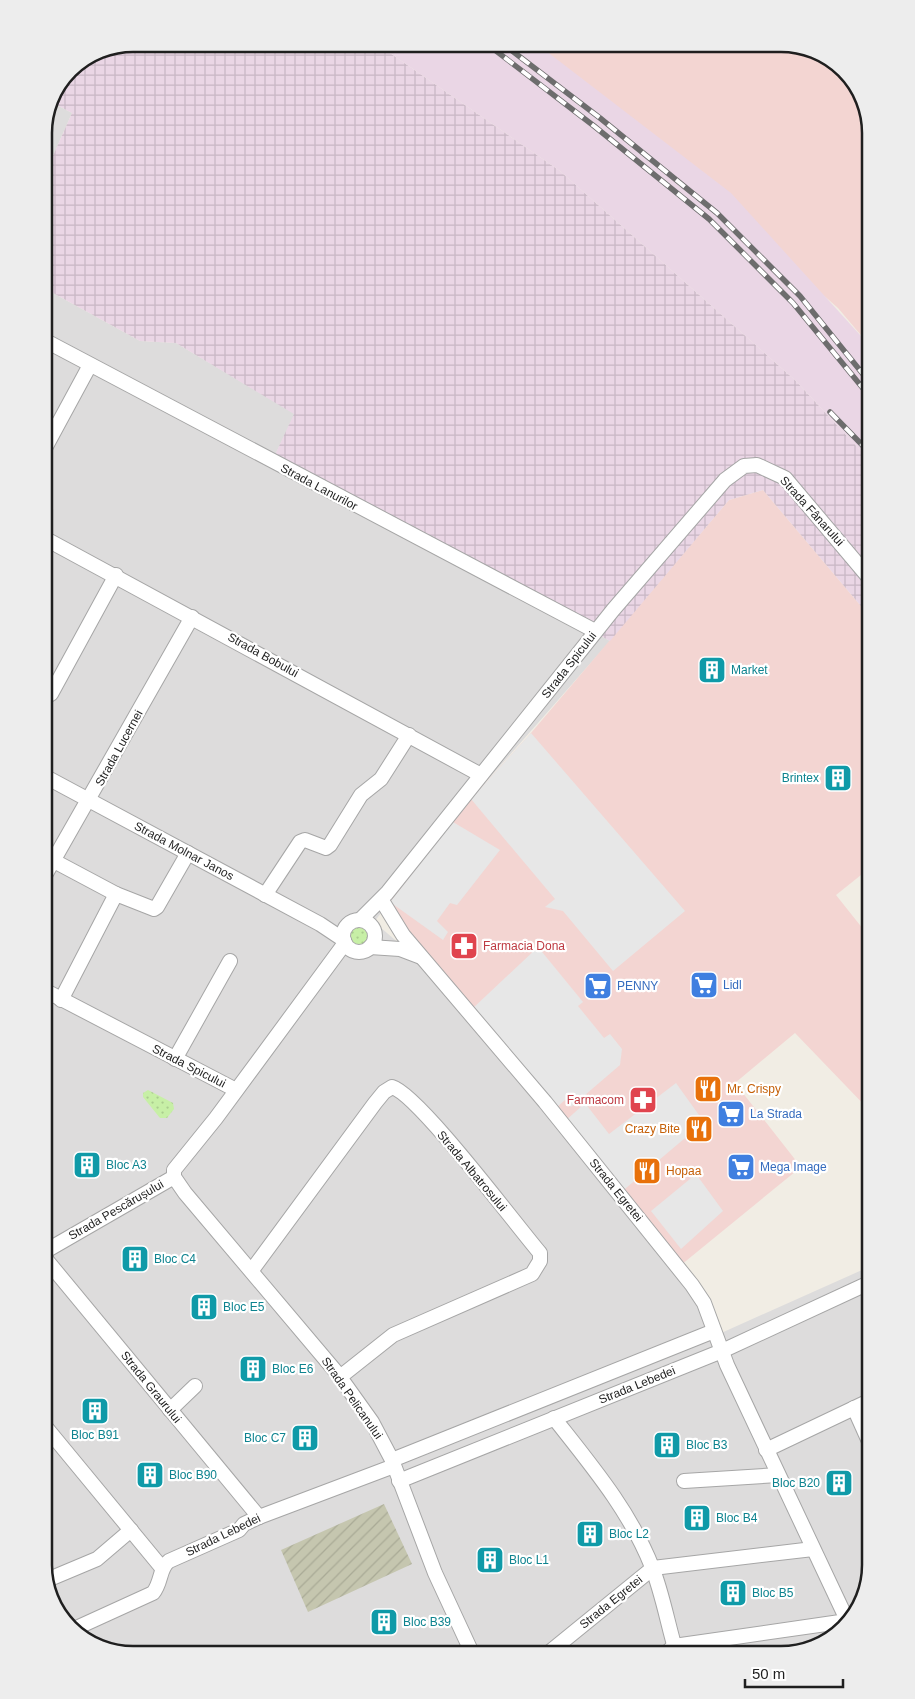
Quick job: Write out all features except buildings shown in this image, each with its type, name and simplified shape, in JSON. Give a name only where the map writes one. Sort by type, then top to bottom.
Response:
[{"type":"street","name":"Strada Lanurilor","points":[[53,345],[595,631]]},
{"type":"street","points":[[53,432],[90,365]]},
{"type":"street","name":"Strada Spicului","points":[[373,929],[386,899],[595,631],[725,480],[744,466],[757,465],[769,468]]},
{"type":"street","name":"Strada Fânarului","points":[[769,468],[786,478],[862,569]]},
{"type":"street","name":"Strada Bobului","points":[[53,542],[116,575],[481,775]]},
{"type":"street","points":[[53,691],[116,575]]},
{"type":"street","name":"Strada Lucernei","points":[[54,860],[90,800],[192,617]]},
{"type":"street","points":[[265,895],[300,842],[305,840],[326,848],[330,845],[361,795],[381,779],[409,735]]},
{"type":"street","name":"Strada Molnar Janos","points":[[53,780],[325,927],[346,947]]},
{"type":"street","points":[[54,860],[116,894],[154,909],[157,907],[188,853]]},
{"type":"street","points":[[61,1000],[116,894]]},
{"type":"street","points":[[386,899],[402,935]]},
{"type":"street","name":"Strada Spicului","points":[[355,921],[386,899]]},
{"type":"street","points":[[325,927],[355,921],[373,929],[402,935]]},
{"type":"street","points":[[355,921],[344,930],[346,947],[400,949],[422,957]]},
{"type":"street","points":[[370,947],[374,939],[373,929]]},
{"type":"street","name":"Strada Egretei","points":[[402,935],[545,1102],[668,1253],[704,1303],[722,1351],[766,1450],[844,1616]]},
{"type":"street","name":"Strada Spicului","points":[[52,995],[236,1090],[346,947]]},
{"type":"street","points":[[175,1059],[230,961]]},
{"type":"street","name":"Strada Albatrosului","points":[[252,1270],[375,1103],[384,1092],[392,1088],[406,1095],[444,1136],[540,1253],[540,1261],[532,1274],[393,1335],[340,1377]]},
{"type":"street","name":"Strada Pescărușului","points":[[52,1247],[174,1177],[174,1170],[236,1090]]},
{"type":"street","name":"Strada Pelicanului","points":[[174,1177],[184,1193],[252,1270],[340,1377],[372,1422],[393,1463],[435,1573],[469,1646]]},
{"type":"street","name":"Strada Graurului","points":[[52,1267],[259,1517]]},
{"type":"street","name":"Strada Lebedei","points":[[399,1480],[722,1351],[862,1286]]},
{"type":"street","name":"Strada Lebedei","points":[[162,1568],[169,1561],[239,1530],[244,1524],[259,1517],[714,1331]]},
{"type":"street","points":[[170,1410],[195,1386]]},
{"type":"street","points":[[766,1450],[862,1404]]},
{"type":"street","points":[[854,1408],[862,1426]]},
{"type":"street","name":"Strada Egretei","points":[[554,1418],[617,1499],[653,1568],[671,1646]]},
{"type":"street","points":[[52,1435],[162,1568],[160,1585],[153,1593],[80,1626]]},
{"type":"street","points":[[684,1482],[778,1475]]},
{"type":"street","points":[[54,1577],[97,1559],[131,1530]]},
{"type":"street","name":"Strada Egretei","points":[[557,1646],[653,1568],[812,1549]]},
{"type":"street","points":[[707,1646],[837,1624]]},
{"type":"shaded area","points":[[134,52],[389,52],[560,171],[796,381],[862,452],[862,607],[763,490],[729,500],[610,641],[273,459],[294,414],[176,343],[140,341],[53,293],[53,156],[72,113],[58,106],[66,88],[88,66],[118,54]]},
{"type":"shaded area","points":[[389,52],[548,53],[731,193],[862,337],[862,452],[796,381],[560,171]]},
{"type":"shaded area","points":[[547,53],[787,53],[808,57],[827,66],[835,73],[849,88],[861,118],[862,336],[838,308]]},
{"type":"shaded area","points":[[58,106],[72,113],[53,156],[54,118]]},
{"type":"shaded area","points":[[53,293],[140,341],[176,343],[295,414],[273,459],[610,641],[471,799],[374,922],[420,961],[676,1267],[719,1334],[862,1270],[862,1576],[860,1586],[849,1611],[822,1636],[797,1645],[782,1646],[128,1646],[107,1642],[93,1636],[76,1623],[63,1606],[54,1581],[52,1566]]},
{"type":"shaded area","points":[[763,490],[862,607],[862,874],[836,895],[862,928],[862,1103],[795,1033],[735,1083],[801,1167],[681,1265],[382,911],[471,799],[531,733],[729,500]]},
{"type":"shaded area","points":[[531,733],[685,911],[613,971],[563,911],[545,907],[555,899],[471,799]]},
{"type":"shaded area","points":[[453,822],[500,850],[457,905],[450,903],[437,921],[448,932],[443,940],[390,902]]},
{"type":"shaded area","points":[[538,947],[583,1002],[578,1006],[604,1038],[610,1034],[622,1049],[620,1065],[571,1107],[565,1100],[556,1108],[472,1009]]},
{"type":"shaded area","points":[[676,1083],[704,1122],[619,1194],[563,1123],[585,1103],[609,1134]]},
{"type":"shaded area","points":[[696,1174],[723,1211],[681,1249],[651,1211]]},
{"type":"shaded area","points":[[384,1504],[412,1564],[308,1612],[281,1550]]},
{"type":"green space","points":[[359,926],[366,929],[369,936],[366,943],[359,946],[352,943],[349,936],[352,929]]},
{"type":"green space","points":[[148,1090],[173,1103],[174,1109],[167,1118],[160,1118],[143,1097],[143,1093]]},
{"type":"railway","points":[[498,53],[594,126],[709,219],[793,303],[862,387]]},
{"type":"railway","points":[[514,53],[600,118],[717,213],[800,296],[862,373]]},
{"type":"railway","points":[[830,412],[862,445]]},
{"type":"place","name":"Market","points":[[712,670]]},
{"type":"place","name":"Brintex","points":[[838,778]]},
{"type":"place","name":"Farmacia Dona","points":[[464,946]]},
{"type":"place","name":"Lidl","points":[[704,985]]},
{"type":"place","name":"PENNY","points":[[598,986]]},
{"type":"place","name":"Mr. Crispy","points":[[708,1089]]},
{"type":"place","name":"Farmacom","points":[[643,1100]]},
{"type":"place","name":"La Strada","points":[[731,1114]]},
{"type":"place","name":"Crazy Bite","points":[[699,1129]]},
{"type":"place","name":"Bloc A3","points":[[87,1165]]},
{"type":"place","name":"Mega Image","points":[[741,1167]]},
{"type":"place","name":"Hopaa","points":[[647,1171]]},
{"type":"place","name":"Bloc C4","points":[[135,1259]]},
{"type":"place","name":"Bloc E5","points":[[204,1307]]},
{"type":"place","name":"Bloc E6","points":[[253,1369]]},
{"type":"place","name":"Bloc B91","points":[[95,1411]]},
{"type":"place","name":"Bloc C7","points":[[305,1438]]},
{"type":"place","name":"Bloc B3","points":[[667,1445]]},
{"type":"place","name":"Bloc B90","points":[[150,1475]]},
{"type":"place","name":"Bloc B20","points":[[839,1483]]},
{"type":"place","name":"Bloc B4","points":[[697,1518]]},
{"type":"place","name":"Bloc L2","points":[[590,1534]]},
{"type":"place","name":"Bloc L1","points":[[490,1560]]},
{"type":"place","name":"Bloc B5","points":[[733,1593]]},
{"type":"place","name":"Bloc B39","points":[[384,1622]]}]
